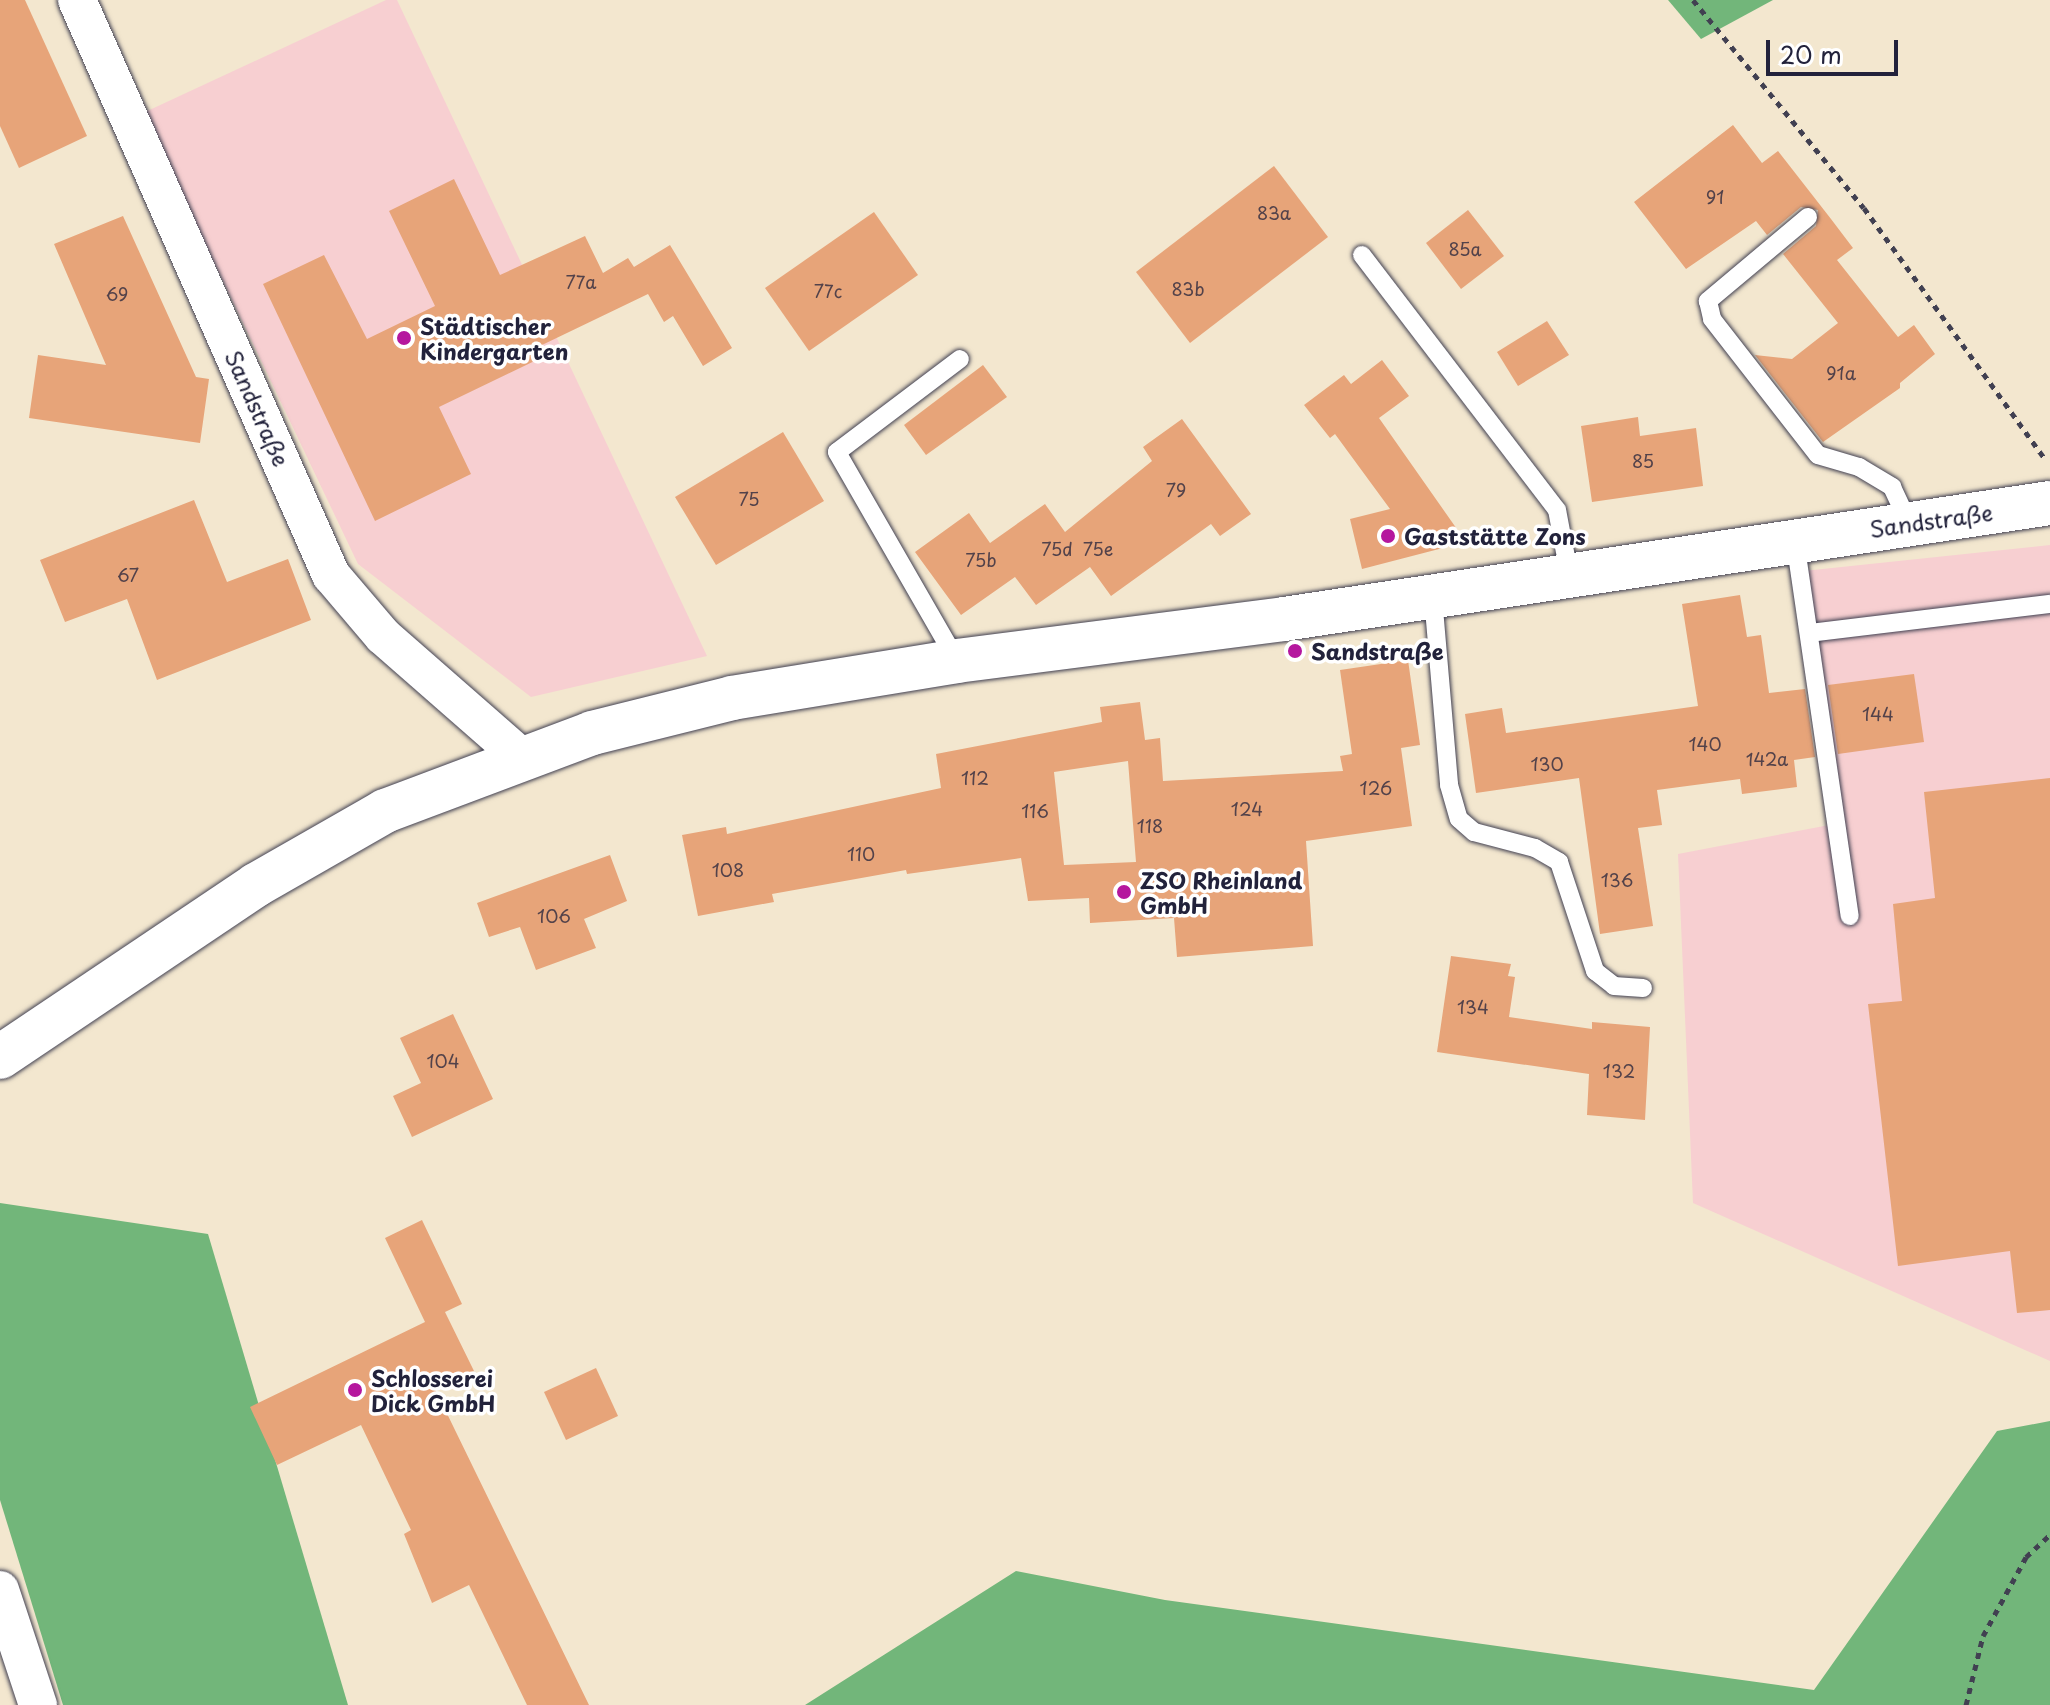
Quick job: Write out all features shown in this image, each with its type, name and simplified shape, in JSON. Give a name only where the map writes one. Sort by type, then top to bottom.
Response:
[{"type":"street","name":"Sandstraße","points":[[77,0],[331,575],[383,636],[521,757]]},
{"type":"street","name":"Sandstraße","points":[[0,1057],[256,885],[385,811],[521,757],[732,698],[957,661],[2050,503]]},
{"type":"street","points":[[0,1590],[38,1705]]},
{"type":"lane","points":[[1808,217],[1708,301],[1712,319],[1818,455],[1859,467],[1892,487],[1909,523]]},
{"type":"lane","points":[[1362,255],[1557,510],[1569,573]]},
{"type":"lane","points":[[957,661],[837,452],[960,359]]},
{"type":"lane","points":[[1795,541],[1850,916]]},
{"type":"lane","points":[[1433,594],[1449,785],[1459,819],[1474,832],[1535,848],[1559,862],[1595,971],[1614,986],[1643,988]]},
{"type":"lane","points":[[1809,633],[2050,604]]},
{"type":"path","points":[[1693,0],[1864,208],[2050,465]]},
{"type":"path","points":[[1966,1705],[1983,1636],[2026,1557],[2050,1535]]},
{"type":"shaded area","name":"Städtischer Kindergarten","points":[[386,0],[397,0],[707,656],[531,697],[358,564],[143,113]]},
{"type":"shaded area","points":[[2050,545],[2050,1361],[1693,1203],[1678,854],[1840,823],[1794,572]]},
{"type":"green space","points":[[1668,0],[1773,0],[1701,39]]},
{"type":"green space","points":[[0,1203],[208,1234],[348,1705],[63,1705],[0,1500]]},
{"type":"green space","points":[[2050,1421],[2050,1705],[805,1705],[1016,1571],[1165,1600],[1814,1690],[1997,1431]]},
{"type":"building","points":[[0,0],[25,0],[87,136],[19,168],[0,126]]},
{"type":"building","points":[[1733,125],[1762,163],[1778,151],[1853,248],[1837,260],[1898,337],[1914,325],[1935,354],[1900,383],[1900,388],[1823,442],[1755,355],[1792,359],[1838,323],[1783,254],[1816,226],[1818,210],[1801,207],[1767,235],[1756,221],[1686,269],[1634,202]]},
{"type":"building","points":[[1274,166],[1328,237],[1190,343],[1136,272]]},
{"type":"building","points":[[454,179],[500,275],[585,236],[603,273],[628,258],[634,267],[670,245],[732,348],[703,366],[673,316],[664,322],[648,294],[542,345],[547,355],[439,407],[471,474],[375,521],[263,284],[324,255],[367,339],[435,306],[389,211]]},
{"type":"building","points":[[1468,210],[1504,256],[1461,289],[1426,243]]},
{"type":"building","points":[[874,212],[918,275],[809,351],[765,288]]},
{"type":"building","points":[[123,216],[196,377],[209,379],[200,443],[29,418],[38,355],[106,365],[54,244]]},
{"type":"building","points":[[1547,321],[1569,355],[1518,386],[1497,352]]},
{"type":"building","points":[[1382,360],[1409,396],[1379,418],[1466,542],[1362,569],[1350,519],[1390,509],[1335,434],[1330,438],[1304,405],[1344,375],[1351,384]]},
{"type":"building","points":[[983,365],[1007,397],[926,455],[904,425]]},
{"type":"building","points":[[1638,417],[1640,436],[1696,428],[1703,486],[1592,502],[1581,426]]},
{"type":"building","points":[[1182,419],[1251,514],[1220,536],[1211,524],[1111,596],[1090,567],[1036,605],[1015,577],[961,615],[915,552],[969,513],[990,543],[1045,504],[1065,532],[1152,461],[1143,447]]},
{"type":"building","points":[[783,432],[824,501],[716,565],[675,497]]},
{"type":"building","points":[[194,500],[227,582],[288,559],[311,620],[157,680],[127,599],[65,622],[40,560]]},
{"type":"building","points":[[1740,595],[1747,637],[1761,635],[1769,693],[1805,689],[1815,757],[1794,760],[1797,787],[1742,794],[1740,779],[1657,790],[1662,825],[1638,828],[1653,926],[1600,934],[1579,778],[1476,793],[1465,714],[1502,708],[1506,733],[1698,706],[1682,604]]},
{"type":"building","points":[[1408,660],[1420,745],[1401,748],[1412,826],[1306,841],[1313,946],[1177,957],[1174,918],[1090,923],[1089,898],[1028,901],[1021,858],[907,874],[906,870],[772,894],[774,902],[698,916],[682,835],[726,827],[727,834],[941,788],[936,754],[1102,722],[1100,707],[1140,702],[1145,740],[1160,738],[1163,781],[1343,771],[1340,756],[1352,754],[1340,670]],"holes":[[[1128,761],[1136,862],[1064,865],[1054,772]]]},
{"type":"building","points":[[1914,674],[1924,742],[1838,754],[1828,685]]},
{"type":"building","points":[[2050,778],[2050,1310],[2017,1313],[2010,1251],[1898,1266],[1868,1004],[1902,1001],[1893,904],[1935,898],[1924,792]]},
{"type":"building","points":[[610,855],[627,901],[584,919],[596,948],[536,970],[520,927],[489,937],[477,903]]},
{"type":"building","points":[[1451,956],[1511,964],[1508,976],[1515,977],[1509,1017],[1592,1029],[1592,1022],[1650,1027],[1645,1120],[1587,1115],[1589,1074],[1437,1052]]},
{"type":"building","points":[[453,1014],[493,1099],[412,1137],[393,1096],[421,1083],[400,1038]]},
{"type":"building","points":[[422,1220],[462,1304],[445,1312],[474,1371],[435,1389],[589,1705],[527,1705],[469,1585],[432,1603],[404,1534],[411,1530],[361,1425],[277,1465],[250,1407],[425,1322],[385,1238]]},
{"type":"building","points":[[596,1368],[618,1416],[566,1440],[544,1392]]},
{"type":"place","name":"Städtischer Kindergarten","points":[[404,338]]},
{"type":"place","name":"Gaststätte Zons","points":[[1388,536]]},
{"type":"place","name":"Sandstraße","points":[[1295,651]]},
{"type":"place","name":"ZSO Rheinland GmbH","points":[[1124,892]]},
{"type":"place","name":"Schlosserei Dick GmbH","points":[[355,1390]]}]
